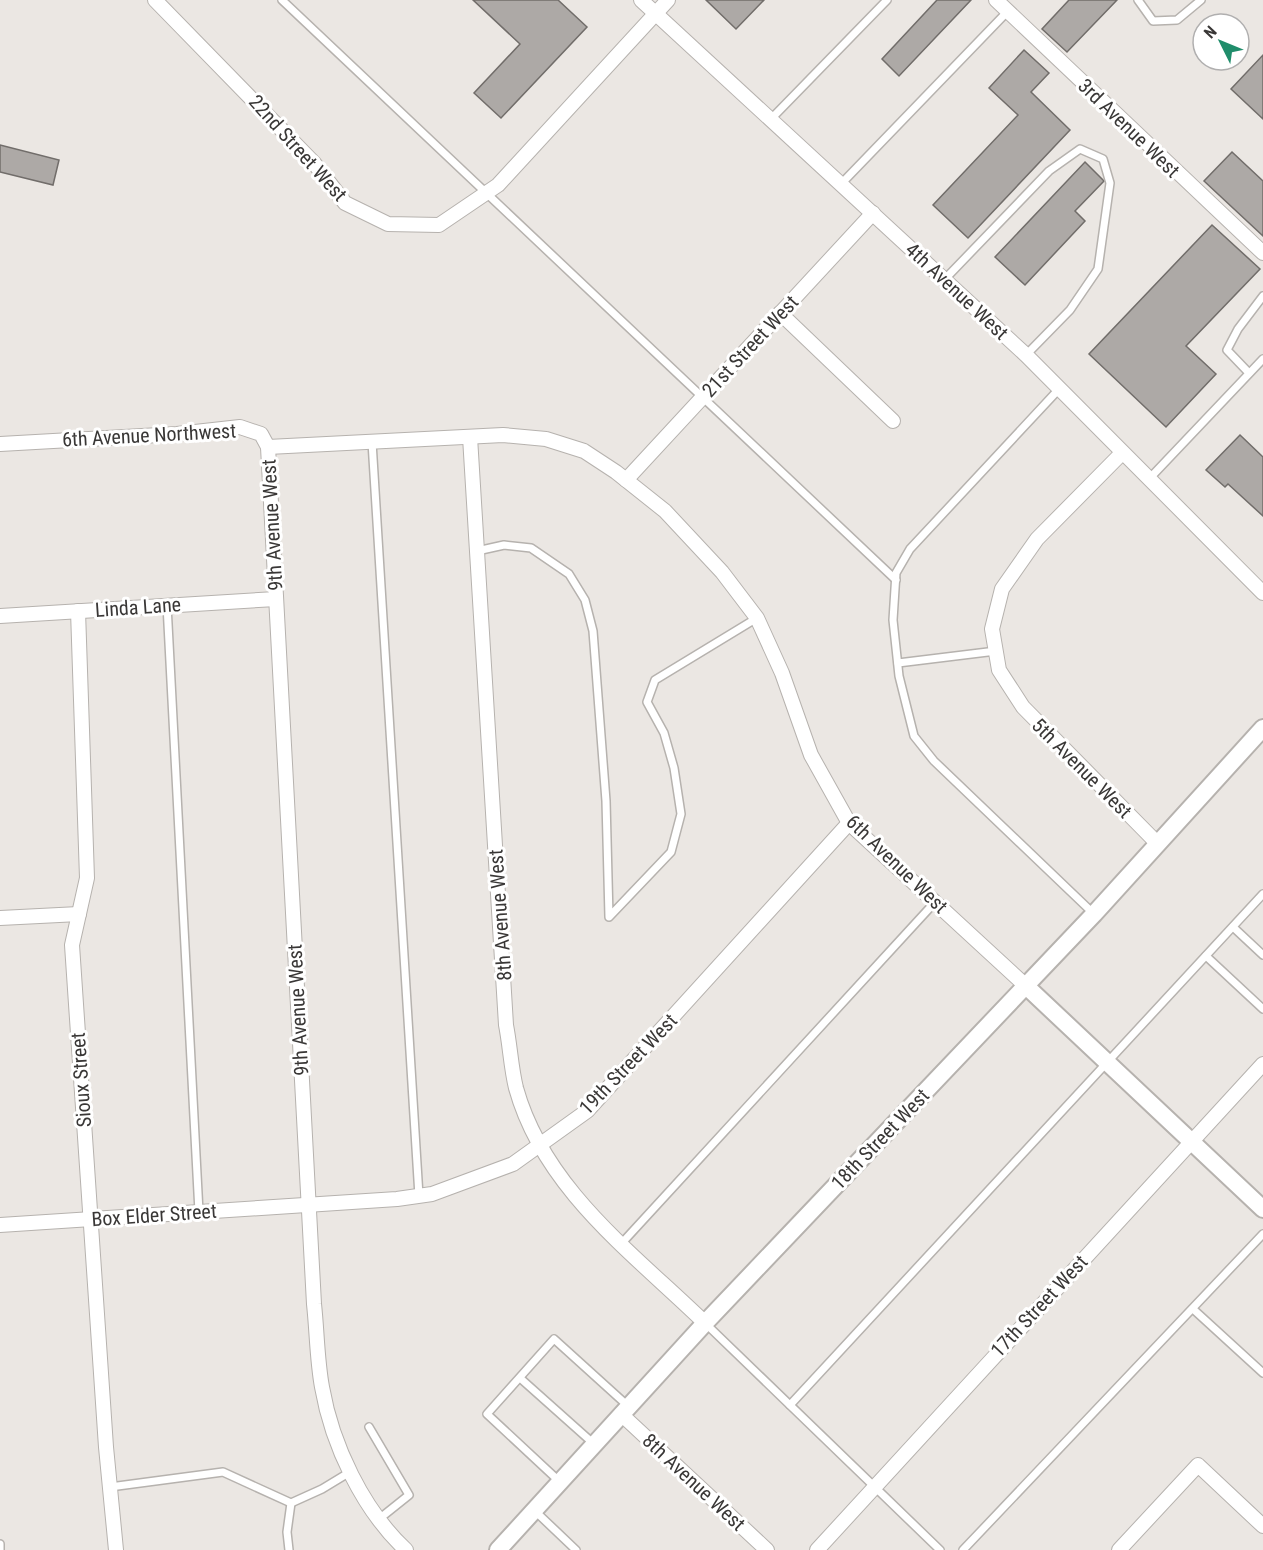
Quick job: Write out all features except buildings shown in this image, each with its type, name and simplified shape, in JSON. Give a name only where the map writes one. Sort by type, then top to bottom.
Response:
[{"type":"street","name":"22nd Street West","points":[[155,0],[315,163],[345,203],[388,224],[440,225],[498,185],[668,0]]},
{"type":"street","name":"4th Avenue West","points":[[641,0],[1026,355],[1121,454],[1263,593]]},
{"type":"street","name":"3rd Avenue West","points":[[996,0],[1263,254]]},
{"type":"street","name":"21st Street West","points":[[626,480],[873,213]]},
{"type":"street","points":[[780,313],[892,421]]},
{"type":"street","name":"6th Avenue Northwest","points":[[0,444],[177,434],[240,427],[261,434],[268,447]]},
{"type":"street","name":"6th Avenue West","points":[[470,437],[503,435],[546,439],[584,451],[665,511],[722,572],[757,618],[782,673],[811,755],[849,823],[936,901],[1191,1142],[1261,1203]]},
{"type":"street","points":[[268,447],[470,437]]},
{"type":"street","name":"8th Avenue West","points":[[470,437],[506,1025],[516,1088],[533,1130],[572,1193],[619,1245],[705,1323]]},
{"type":"street","name":"9th Avenue West","points":[[268,447],[309,1205],[322,1388],[337,1442],[352,1471],[379,1519],[406,1550]]},
{"type":"street","points":[[996,651],[992,629],[1002,589],[1037,539],[1121,454]]},
{"type":"street","name":"Linda Lane","points":[[0,616],[276,598]]},
{"type":"street","name":"Sioux Street","points":[[78,611],[87,878],[72,945],[90,1219],[116,1550]]},
{"type":"street","name":"5th Avenue West","points":[[996,651],[999,670],[1023,707],[1158,844]]},
{"type":"street","name":"18th Street West","points":[[498,1550],[705,1323],[1094,914],[1263,728]]},
{"type":"street","name":"19th Street West","points":[[309,1205],[420,1196],[513,1164],[586,1111],[849,823]]},
{"type":"street","points":[[0,918],[79,914]]},
{"type":"street","name":"17th Street West","points":[[817,1550],[1263,1065]]},
{"type":"street","name":"Box Elder Street","points":[[0,1225],[309,1205]]},
{"type":"street","name":"8th Avenue West","points":[[625,1410],[767,1550]]},
{"type":"street","points":[[1123,1549],[1198,1465],[1263,1526]]},
{"type":"lane","points":[[282,0],[896,580]]},
{"type":"lane","points":[[771,119],[887,0]]},
{"type":"lane","points":[[1138,0],[1153,21],[1177,20],[1201,0]]},
{"type":"lane","points":[[842,184],[1008,11]]},
{"type":"lane","points":[[945,279],[1049,171],[1080,149],[1103,159],[1110,183],[1098,269],[1070,310],[1026,355]]},
{"type":"lane","points":[[1249,373],[1227,350],[1238,329],[1263,296]]},
{"type":"lane","points":[[1148,479],[1263,359]]},
{"type":"lane","points":[[1060,388],[910,549],[896,573],[893,620],[898,663],[914,736],[934,761],[1094,914]]},
{"type":"lane","points":[[372,442],[420,1196]]},
{"type":"lane","points":[[477,551],[504,545],[531,548],[569,574],[585,600],[594,642],[606,801],[609,917],[671,852],[681,814],[674,768],[664,733],[647,702],[655,680],[757,618]]},
{"type":"lane","points":[[167,605],[199,1212]]},
{"type":"lane","points":[[898,663],[996,651]]},
{"type":"lane","points":[[790,1405],[1263,894]]},
{"type":"lane","points":[[619,1245],[936,901]]},
{"type":"lane","points":[[1233,927],[1263,955]]},
{"type":"lane","points":[[1206,956],[1263,1009]]},
{"type":"lane","points":[[963,1550],[1263,1234]]},
{"type":"lane","points":[[1193,1309],[1263,1373]]},
{"type":"lane","points":[[705,1323],[940,1550]]},
{"type":"lane","points":[[560,1482],[487,1414],[554,1339],[625,1410]]},
{"type":"lane","points":[[520,1378],[594,1444]]},
{"type":"lane","points":[[369,1427],[409,1495],[379,1519]]},
{"type":"lane","points":[[110,1487],[223,1472],[291,1503],[322,1489],[352,1471]]},
{"type":"lane","points":[[289,1550],[287,1533],[291,1503]]},
{"type":"lane","points":[[534,1510],[576,1550]]},
{"type":"lane","points":[[0,1544],[0,1550]]}]
